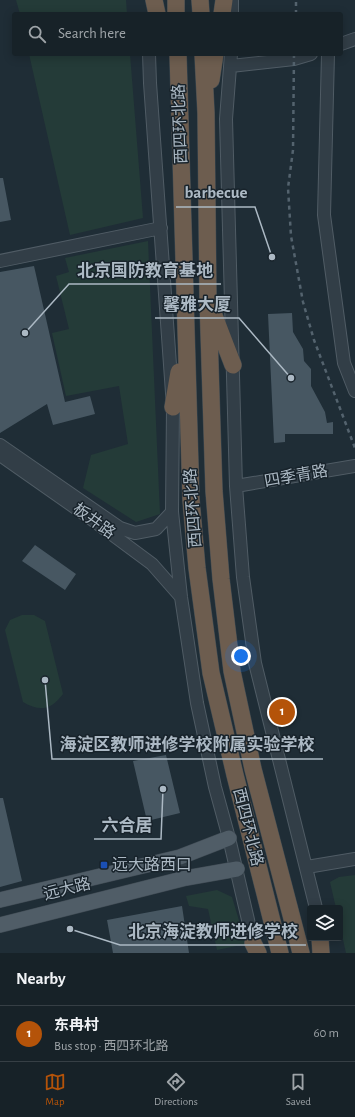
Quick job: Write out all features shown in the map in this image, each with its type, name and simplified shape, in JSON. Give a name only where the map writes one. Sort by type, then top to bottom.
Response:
[{"type":"highway","points":[[154,0],[157,12]]},
{"type":"highway","points":[[176,0],[176,12]]},
{"type":"highway","points":[[200,0],[201,12]]},
{"type":"highway","points":[[222,12],[224,0]]},
{"type":"highway","points":[[168,56],[180,103]]},
{"type":"highway","name":"西四环北路","points":[[178,56],[191,500],[197,568],[212,672],[235,776],[280,953]]},
{"type":"highway","name":"西四环北路","points":[[203,56],[206,114],[208,302],[214,491],[221,579],[232,671],[253,769],[301,953]]},
{"type":"highway","points":[[206,114],[215,56]]},
{"type":"highway","points":[[208,302],[233,365]]},
{"type":"highway","points":[[173,407],[185,330]]},
{"type":"highway","points":[[321,953],[322,941]]},
{"type":"main road","name":"远大路","points":[[0,900],[180,857],[229,838]]},
{"type":"main road","name":"远大路","points":[[0,925],[186,878],[236,869]]},
{"type":"street","points":[[148,0],[148,12]]},
{"type":"street","points":[[232,0],[232,12]]},
{"type":"street","points":[[343,43],[355,39]]},
{"type":"street","name":"西四环北路","points":[[149,56],[173,407],[172,512],[181,597],[197,703],[215,787],[229,838],[255,950]]},
{"type":"street","points":[[302,56],[294,58],[231,60],[226,119],[236,486],[243,577],[255,663],[315,905]]},
{"type":"street","points":[[328,56],[324,215],[344,363],[355,391]]},
{"type":"street","points":[[0,261],[161,228]]},
{"type":"street","points":[[0,445],[120,528],[135,533],[156,529],[172,512]]},
{"type":"street","name":"板井路","points":[[0,455],[90,518],[152,564],[181,597]]},
{"type":"street","name":"四季青路","points":[[236,486],[355,466]]},
{"type":"street","points":[[180,857],[186,878]]},
{"type":"street","points":[[307,867],[355,859]]},
{"type":"street","points":[[323,941],[327,953]]},
{"type":"green space","points":[[16,0],[126,0],[127,12],[19,12]]},
{"type":"green space","points":[[29,56],[130,56],[143,218],[70,235]]},
{"type":"green space","points":[[148,241],[160,514],[136,522],[83,488],[91,455],[128,444],[119,386],[66,396],[52,333],[69,329],[56,276],[69,272],[65,258]]},
{"type":"green space","points":[[22,615],[34,615],[45,621],[63,694],[54,703],[45,708],[35,707],[23,702],[5,630],[10,620]]},
{"type":"green space","points":[[355,875],[355,953],[346,953],[343,940],[343,905],[335,905],[330,882],[339,877]]},
{"type":"green space","points":[[217,890],[232,897],[246,944],[217,950],[208,909],[189,906],[186,896]]},
{"type":"building","points":[[0,178],[3,178],[11,220],[0,222]]},
{"type":"building","points":[[34,266],[65,402],[90,396],[95,414],[53,425],[47,404],[0,433],[0,272]]},
{"type":"building","points":[[292,313],[293,332],[303,349],[304,361],[311,369],[311,386],[325,412],[327,423],[333,422],[333,434],[285,434],[285,442],[274,443],[268,314]]},
{"type":"building","points":[[35,545],[76,574],[65,590],[22,561]]},
{"type":"building","points":[[166,755],[180,813],[147,821],[133,761]]},
{"type":"building","points":[[0,798],[3,798],[22,881],[0,887]]},
{"type":"building","points":[[182,906],[189,953],[113,953],[107,920]]},
{"type":"railway","points":[[296,0],[296,12]]},
{"type":"railway","points":[[294,56],[293,150],[288,188],[291,236],[303,302],[314,340],[355,448]]},
{"type":"place","name":"barbecue","points":[[272,257]]},
{"type":"place","name":"北京国防教育基地","points":[[25,333]]},
{"type":"place","name":"馨雅大厦","points":[[291,378]]},
{"type":"place","name":"海淀区教师进修学校附属实验学校","points":[[45,680]]},
{"type":"place","name":"东冉村","points":[[282,712]]},
{"type":"place","name":"六合居","points":[[163,789]]},
{"type":"place","name":"远大路西口","points":[[104,865]]},
{"type":"place","name":"北京海淀教师进修学校","points":[[70,929]]}]
